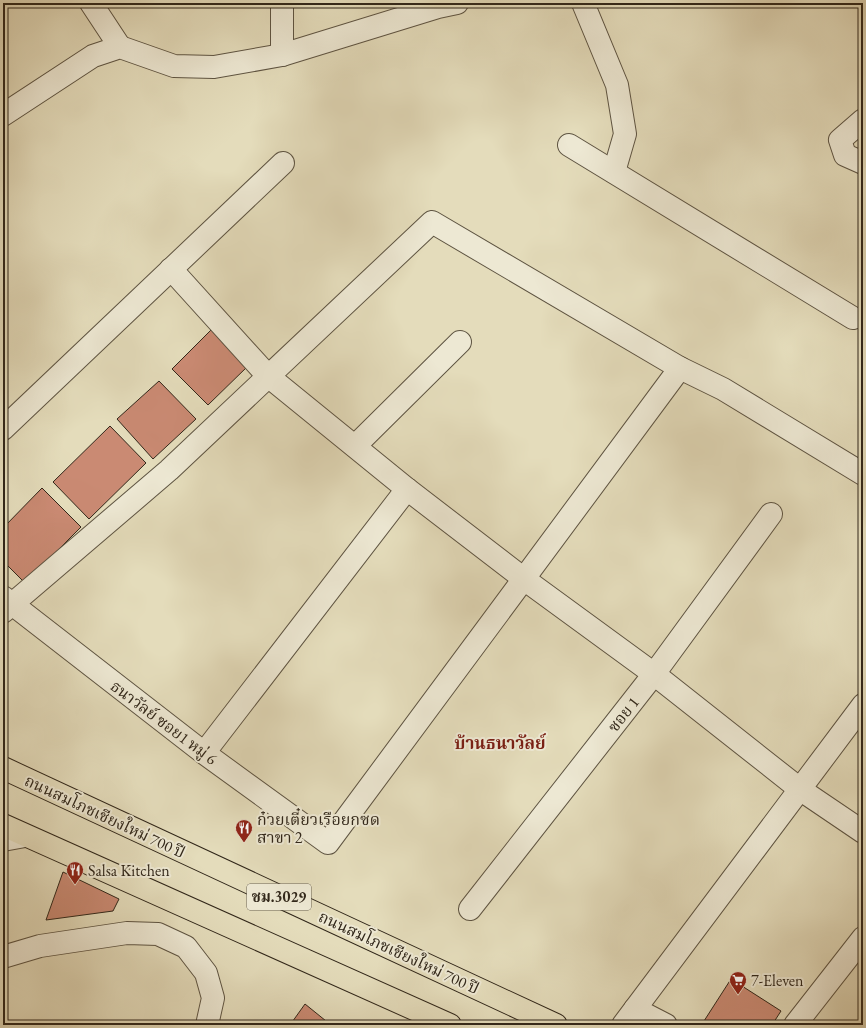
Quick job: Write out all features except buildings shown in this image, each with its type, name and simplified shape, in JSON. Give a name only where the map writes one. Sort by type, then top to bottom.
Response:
[{"type":"main road","name":"ถนนสมโภชเชียงใหม่ 700 ปี","points":[[3,768],[556,1025]]},
{"type":"main road","name":"ชม.3029","points":[[3,825],[450,1025]]},
{"type":"street","points":[[91,3],[120,48]]},
{"type":"street","points":[[282,3],[282,55]]},
{"type":"street","points":[[3,115],[93,56],[120,48],[174,66],[214,67],[282,55],[438,6],[457,3]]},
{"type":"street","points":[[583,3],[617,85],[625,134],[614,172]]},
{"type":"street","points":[[863,120],[840,140],[845,155],[863,163]]},
{"type":"street","points":[[569,145],[853,318]]},
{"type":"street","points":[[3,429],[283,163]]},
{"type":"street","points":[[6,604],[168,470],[432,222],[680,368],[723,389],[861,467]]},
{"type":"street","points":[[171,269],[268,376],[354,446],[407,489],[524,578],[654,674],[801,790],[863,832]]},
{"type":"street","points":[[354,446],[460,342]]},
{"type":"street","points":[[524,578],[680,368]]},
{"type":"street","points":[[204,753],[407,489]]},
{"type":"street","name":"ซอย 1","points":[[470,909],[654,674],[771,514]]},
{"type":"street","name":"ธนาวัลย์ ซอย1 หมู่ 6","points":[[6,604],[204,753],[328,843],[524,578]]},
{"type":"street","points":[[666,1025],[629,1017],[801,790],[863,705]]},
{"type":"street","points":[[3,840],[25,836]]},
{"type":"street","points":[[3,957],[40,946],[128,933],[158,934],[186,947],[206,973],[213,998],[207,1025]]},
{"type":"street","points":[[795,1025],[863,938]]},
{"type":"place","name":"ก๋วยเตี๋ยวเรือยกซด สาขา 2","points":[[244,843]]},
{"type":"place","name":"Salsa Kitchen","points":[[75,885]]},
{"type":"place","name":"7-Eleven","points":[[738,995]]},
{"type":"district","name":"บ้านธนาวัลย์","points":[[500,743]]}]
